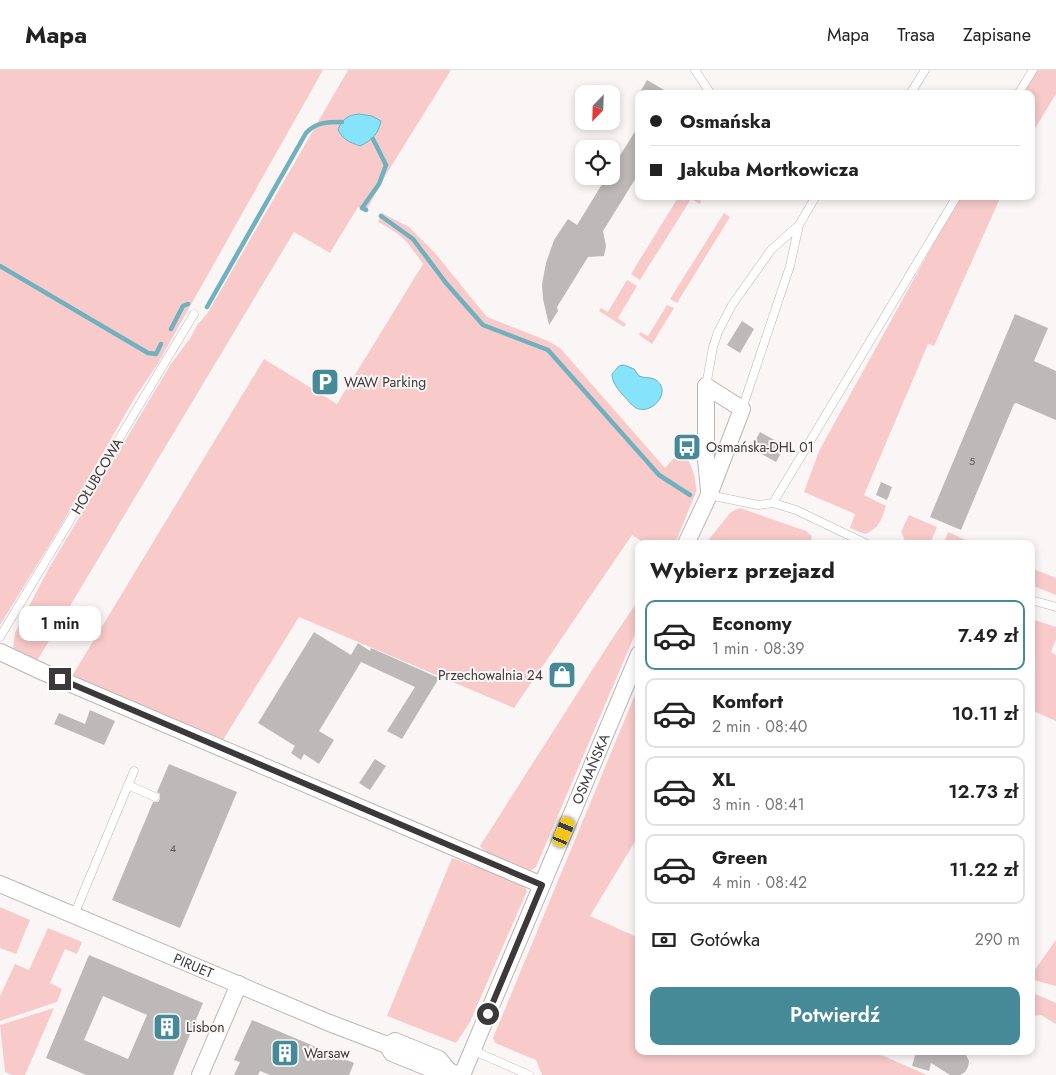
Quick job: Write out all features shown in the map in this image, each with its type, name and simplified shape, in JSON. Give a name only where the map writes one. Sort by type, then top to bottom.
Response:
[{"type":"street","points":[[688,540],[710,495],[742,409],[706,386]]},
{"type":"street","points":[[706,386],[706,459],[710,495]]},
{"type":"street","points":[[0,652],[542,885]]},
{"type":"street","name":"OSMAŃSKA","points":[[456,1074],[472,1050],[635,664]]},
{"type":"street","name":"PIRUET","points":[[0,884],[387,1046],[392,1053],[408,1060],[436,1071],[456,1074]]},
{"type":"street","points":[[200,1075],[239,984]]},
{"type":"lane","points":[[695,70],[708,90]]},
{"type":"lane","points":[[912,90],[925,70]]},
{"type":"lane","points":[[1020,90],[1032,70]]},
{"type":"lane","points":[[706,386],[713,347],[718,332],[732,305],[771,250],[799,225],[814,200]]},
{"type":"lane","points":[[773,503],[955,200]]},
{"type":"lane","points":[[742,409],[790,266],[799,225]]},
{"type":"lane","name":"HOŁUBCOWA","points":[[0,637],[194,314]]},
{"type":"lane","points":[[710,495],[758,505],[773,503],[796,510],[859,540]]},
{"type":"lane","points":[[1035,601],[1056,607]]},
{"type":"lane","points":[[74,915],[134,771]]},
{"type":"lane","points":[[128,785],[155,797]]},
{"type":"lane","points":[[472,1050],[529,1075]]},
{"type":"shaded area","points":[[0,70],[323,70],[157,365],[134,399],[59,529],[0,625]]},
{"type":"shaded area","points":[[348,70],[451,70],[387,173],[366,211],[358,207],[330,253],[294,232],[37,661],[13,649],[15,633],[49,568],[171,364],[191,337],[197,325],[207,314]]},
{"type":"shaded area","points":[[1036,70],[1056,70],[1056,94],[1035,128],[1035,90],[1024,90]]},
{"type":"shaded area","points":[[677,200],[690,200],[640,280],[631,274]]},
{"type":"shaded area","points":[[693,200],[701,200],[700,204]]},
{"type":"shaded area","points":[[959,200],[999,200],[934,346],[928,344],[864,495],[886,506],[877,526],[865,534],[850,528],[855,514],[804,492],[819,451]]},
{"type":"shaded area","points":[[382,213],[409,227],[435,253],[487,317],[548,341],[560,348],[665,468],[682,449],[692,470],[696,492],[677,540],[640,540],[632,535],[514,708],[299,617],[223,740],[72,676],[264,359],[337,404],[423,264],[404,239],[378,222]]},
{"type":"shaded area","points":[[724,213],[730,217],[677,303],[670,299]]},
{"type":"shaded area","points":[[627,280],[637,286],[618,318],[626,324],[624,327],[599,311],[601,308],[608,312]]},
{"type":"shaded area","points":[[667,305],[674,308],[652,344],[639,335],[640,332],[648,336]]},
{"type":"shaded area","points":[[740,508],[806,531],[812,536],[811,540],[708,540],[731,512]]},
{"type":"shaded area","points":[[909,515],[937,527],[932,540],[905,540],[901,532]]},
{"type":"shaded area","points":[[948,532],[966,540],[945,540]]},
{"type":"shaded area","points":[[1035,570],[1056,578],[1056,595],[1035,587]]},
{"type":"shaded area","points":[[635,605],[635,634],[536,867],[530,871],[496,858],[480,846]]},
{"type":"shaded area","points":[[1035,620],[1056,627],[1056,639],[1051,652],[1056,655],[1056,721],[1035,712]]},
{"type":"shaded area","points":[[635,695],[635,842],[590,916],[635,936],[635,1055],[881,1055],[927,1075],[542,1075],[536,1060],[495,1043],[493,1038]]},
{"type":"shaded area","points":[[452,858],[474,866],[476,862],[512,878],[519,882],[527,891],[470,1022],[456,1043],[387,1016]]},
{"type":"shaded area","points":[[0,907],[30,920],[16,954],[0,948]]},
{"type":"shaded area","points":[[48,928],[82,942],[77,954],[65,949],[50,983],[62,989],[57,1002],[0,1021],[0,996],[15,964],[29,970]]},
{"type":"shaded area","points":[[1056,940],[1056,986],[1035,980],[1035,969]]},
{"type":"shaded area","points":[[1035,994],[1056,1003],[1056,1024],[1041,1015],[1035,1016]]},
{"type":"shaded area","points":[[54,1008],[25,1075],[12,1075],[5,1072],[0,1025]]},
{"type":"water","points":[[359,114],[372,116],[381,121],[374,136],[360,146],[344,138],[338,129],[346,118]]},
{"type":"water","points":[[624,365],[634,369],[639,376],[654,379],[660,383],[662,395],[654,405],[649,408],[636,408],[618,389],[612,374],[619,366]]},
{"type":"building","points":[[647,80],[664,90],[641,90]]},
{"type":"building","points":[[635,131],[635,179],[603,231],[606,246],[604,256],[588,257],[557,307],[558,311],[549,325],[543,299],[542,284],[546,263],[554,240],[568,219],[577,225],[601,185],[620,185],[620,156]]},
{"type":"building","points":[[1015,314],[1048,328],[1034,361],[1056,371],[1056,420],[1016,403],[1014,404],[961,530],[930,517]]},
{"type":"building","points":[[742,321],[754,329],[740,353],[727,345]]},
{"type":"building","points":[[760,432],[785,446],[776,462],[751,448]]},
{"type":"building","points":[[881,482],[892,487],[887,500],[876,495]]},
{"type":"building","points":[[314,632],[351,655],[358,643],[370,651],[371,648],[439,678],[402,739],[387,731],[415,687],[361,662],[319,731],[334,740],[319,764],[304,754],[301,760],[291,753],[295,746],[258,723]]},
{"type":"building","points":[[90,710],[115,721],[104,745],[54,724],[59,713],[85,724]]},
{"type":"building","points":[[375,759],[386,766],[370,790],[359,783]]},
{"type":"building","points":[[169,764],[237,792],[180,928],[112,900],[153,802],[158,802],[160,799],[160,794],[157,792]]},
{"type":"building","name":"Lisbon","points":[[89,955],[203,1003],[173,1075],[86,1075],[46,1058]],"holes":[[[103,996],[147,1015],[128,1059],[84,1040]]]},
{"type":"building","name":"Warsaw","points":[[252,1020],[354,1063],[349,1075],[270,1075],[260,1071],[258,1075],[234,1075],[240,1062],[234,1060]]},
{"type":"building","points":[[915,1055],[966,1055],[969,1061],[965,1072],[960,1075],[950,1075],[931,1063],[929,1071],[912,1066]]},
{"type":"waterway","points":[[207,307],[306,133],[318,125],[342,122]]},
{"type":"waterway","points":[[366,210],[362,208],[379,184],[386,165],[373,139]]},
{"type":"waterway","points":[[381,216],[413,239],[446,283],[483,325],[548,350],[659,475],[690,495]]},
{"type":"waterway","points":[[0,266],[148,353],[156,354],[161,344]]},
{"type":"waterway","points":[[171,329],[183,306],[188,304]]},
{"type":"place","name":"WAW Parking","points":[[325,382]]},
{"type":"place","name":"Osmańska-DHL 01","points":[[687,447]]},
{"type":"place","name":"Przechowalnia 24","points":[[562,675]]},
{"type":"place","name":"Lisbon","points":[[167,1027]]},
{"type":"place","name":"Warsaw","points":[[285,1053]]},
{"type":"route","points":[[60,679],[542,885],[488,1014]]}]
